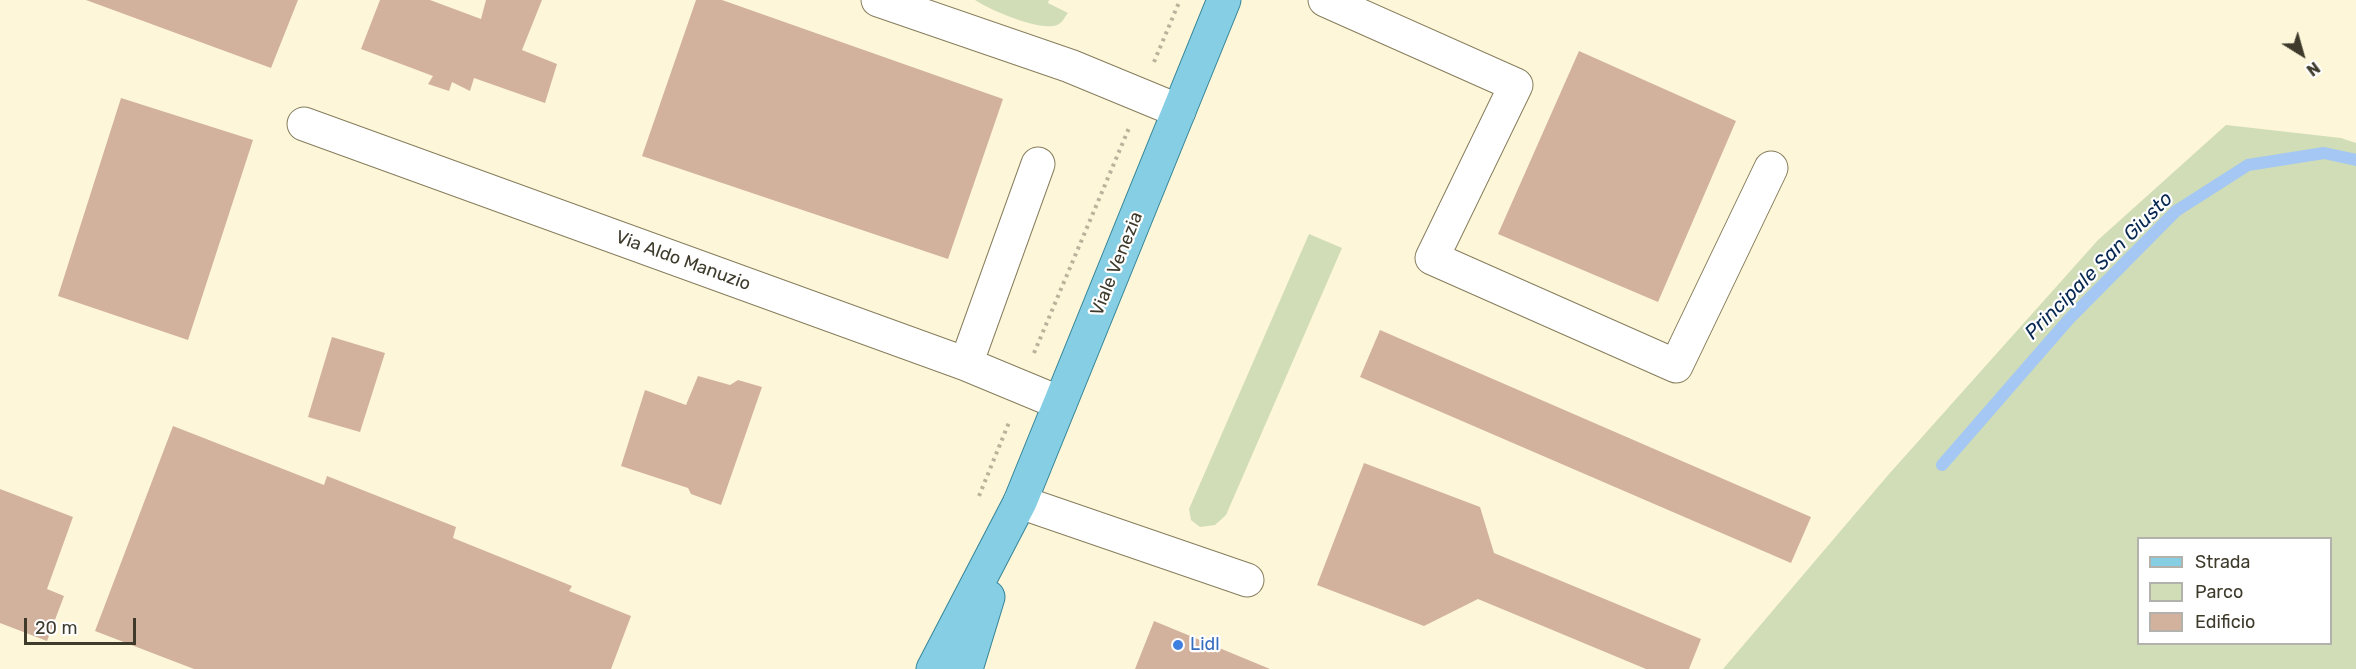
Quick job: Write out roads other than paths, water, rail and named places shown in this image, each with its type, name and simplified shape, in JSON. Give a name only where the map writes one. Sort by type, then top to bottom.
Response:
[{"type":"main road","name":"Viale Venezia","points":[[933,669],[1014,514],[1224,0]]},
{"type":"main road","name":"Viale Venezia","points":[[966,669],[1014,514]]},
{"type":"street","points":[[878,0],[1070,66],[1179,111]]},
{"type":"street","points":[[1325,0],[1516,85],[1432,258],[1676,366],[1771,168]]},
{"type":"street","name":"Via Aldo Manuzio","points":[[304,124],[966,364],[1060,403]]},
{"type":"street","points":[[966,364],[1038,164]]},
{"type":"street","points":[[1014,514],[1247,580]]},
{"type":"waterway","name":"Principale San Giusto","points":[[1942,465],[2069,319],[2176,211],[2248,165],[2324,153],[2356,160]]},
{"type":"place","name":"Lidl","points":[[1178,645]]}]
